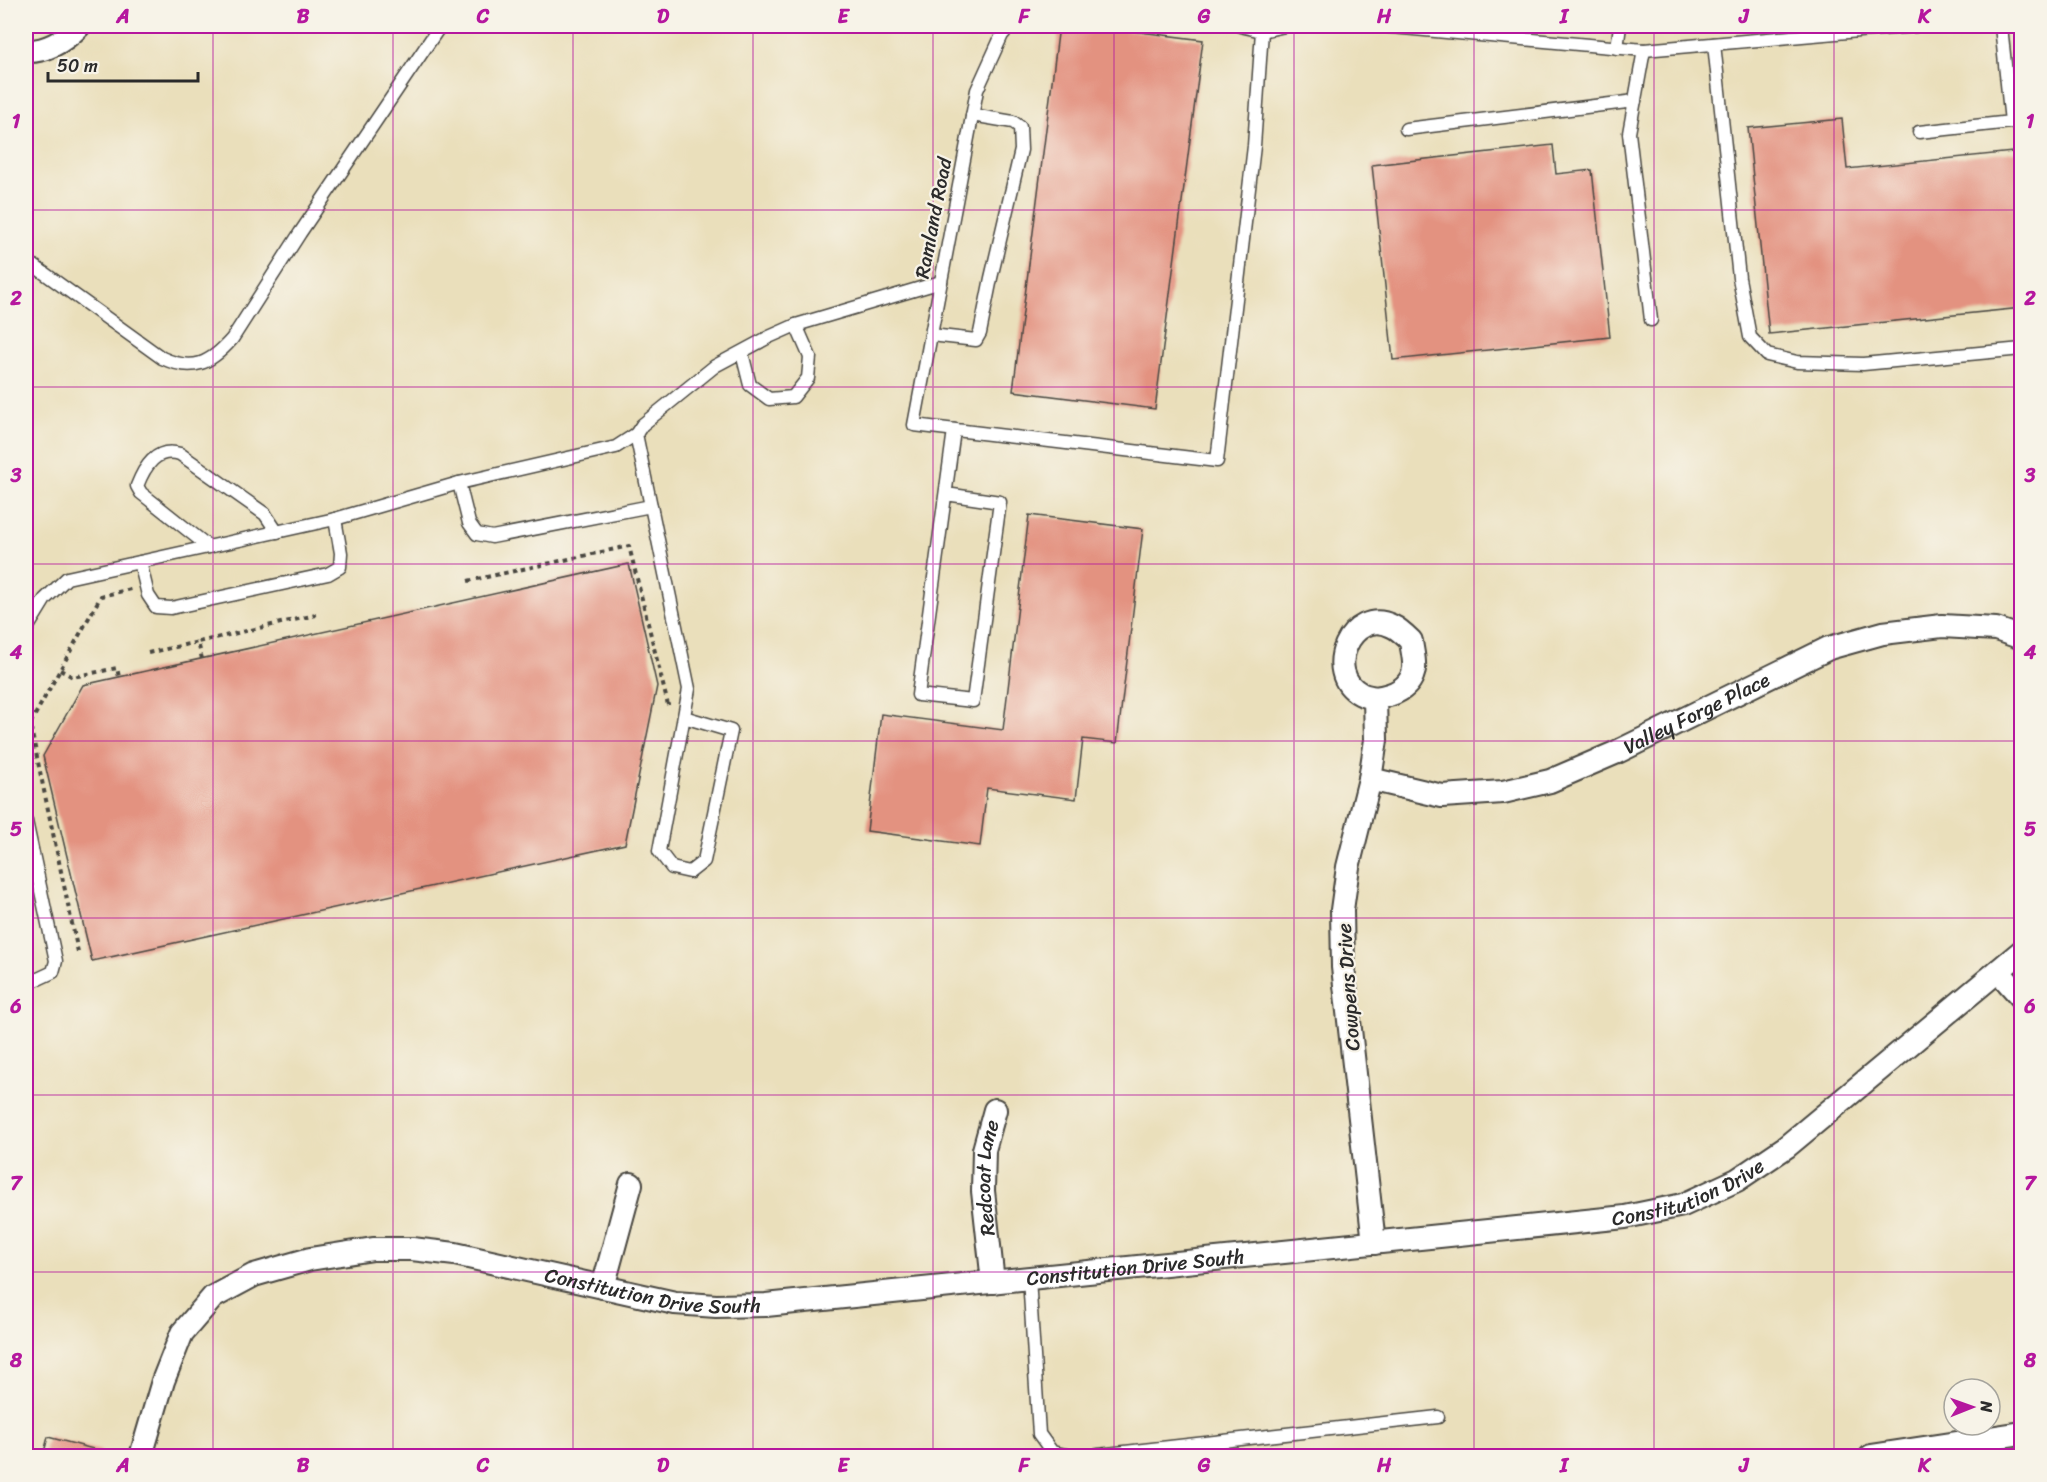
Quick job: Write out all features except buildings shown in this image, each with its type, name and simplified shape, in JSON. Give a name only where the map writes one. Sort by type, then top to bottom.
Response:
[{"type":"street","points":[[26,51],[50,47],[68,37],[79,26]]},
{"type":"street","name":"Valley Forge Place","points":[[1370,779],[1442,796],[1503,792],[1550,781],[1615,753],[1829,648],[1883,633],[1942,626],[1996,629],[2022,638]]},
{"type":"street","name":"Cowpens Drive","points":[[1374,1243],[1343,967],[1342,910],[1348,867],[1370,779],[1376,740],[1375,698]]},
{"type":"street","name":"Constitution Drive","points":[[1279,1253],[1625,1217],[1683,1205],[1737,1180],[1786,1146],[2022,951]]},
{"type":"street","points":[[1998,971],[2022,998]]},
{"type":"street","name":"Redcoat Lane","points":[[993,1282],[983,1191],[984,1150],[995,1110]]},
{"type":"street","points":[[603,1287],[630,1184]]},
{"type":"street","name":"Constitution Drive South","points":[[141,1456],[163,1381],[182,1333],[213,1297],[254,1275],[310,1259],[373,1249],[412,1249],[455,1254],[675,1303],[716,1306],[766,1305],[1279,1253]]},
{"type":"street","points":[[1871,1456],[1973,1449],[2022,1433]]},
{"type":"lane","points":[[26,260],[162,358],[177,365],[193,366],[219,354],[232,339],[300,233],[440,26]]},
{"type":"lane","name":"Ramland Road","points":[[954,430],[914,425],[977,90],[1002,35],[1010,26]]},
{"type":"lane","points":[[1240,26],[1262,31],[1286,26]]},
{"type":"lane","points":[[1381,26],[1644,50],[1714,44],[1783,32],[1916,26]]},
{"type":"lane","points":[[1617,48],[1620,26]]},
{"type":"lane","points":[[1919,132],[2011,122],[2001,26]]},
{"type":"lane","points":[[946,494],[1000,502],[974,701],[918,695],[954,430],[1217,461],[1254,146],[1262,31]]},
{"type":"lane","points":[[1714,44],[1739,278],[1750,337],[1767,355],[1797,362],[1863,364],[2022,349]]},
{"type":"lane","points":[[1644,50],[1629,133],[1651,320]]},
{"type":"lane","points":[[1406,129],[1635,101]]},
{"type":"lane","points":[[931,335],[976,340],[980,333],[1022,150],[1020,127],[1013,122],[972,115]]},
{"type":"lane","points":[[26,630],[45,599],[67,578],[335,519],[459,483],[616,447],[636,434],[642,425],[715,366],[754,344],[796,325],[941,282]]},
{"type":"lane","points":[[741,353],[750,385],[769,399],[794,397],[808,378],[810,357],[796,325]]},
{"type":"lane","points":[[636,434],[689,689],[659,851],[672,868],[690,872],[704,861],[731,731],[684,717]]},
{"type":"lane","points":[[209,547],[141,494],[137,486],[141,476],[158,454],[168,451],[180,454],[265,514],[277,532]]},
{"type":"lane","points":[[459,483],[469,524],[477,534],[492,537],[651,506]]},
{"type":"lane","points":[[140,562],[148,596],[156,606],[171,608],[328,574],[340,567],[341,553],[335,519]]},
{"type":"lane","points":[[26,821],[56,961],[53,972],[26,982]]},
{"type":"lane","points":[[1029,1278],[1040,1434],[1052,1452],[1071,1456]]},
{"type":"lane","points":[[1089,1456],[1438,1417]]},
{"type":"path","points":[[468,581],[629,546],[668,705],[666,716]]},
{"type":"path","points":[[78,952],[30,724],[101,596],[146,586]]},
{"type":"path","points":[[148,653],[316,615]]},
{"type":"path","points":[[198,642],[202,659]]},
{"type":"path","points":[[60,670],[73,677],[117,668],[119,677]]}]
